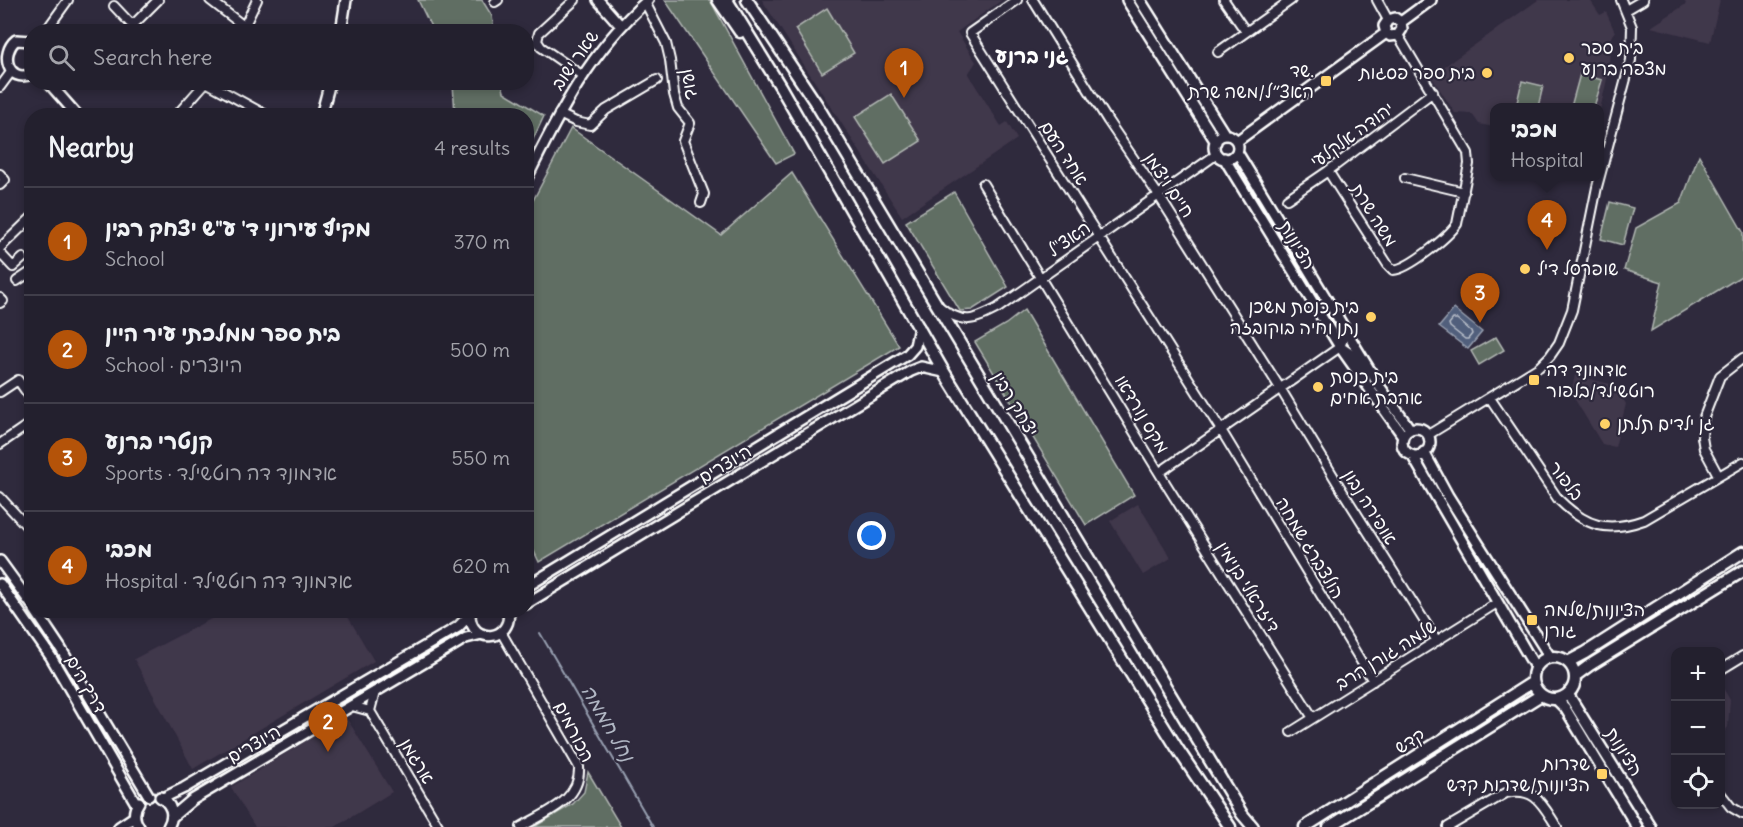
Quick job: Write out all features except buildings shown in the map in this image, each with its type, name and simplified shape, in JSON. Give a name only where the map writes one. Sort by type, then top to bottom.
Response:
[{"type":"main road","points":[[718,0],[735,26],[755,46]]},
{"type":"main road","points":[[727,0],[944,372],[1178,748],[1230,827]]},
{"type":"main road","name":"יצחק רבין","points":[[747,0],[817,105],[1242,814],[1253,827]]},
{"type":"main road","points":[[1568,662],[1743,552]]},
{"type":"main road","points":[[1575,676],[1743,571]]},
{"type":"main road","points":[[1550,657],[1558,657],[1568,662],[1575,676],[1575,683],[1568,694],[1556,699],[1541,695],[1533,682],[1535,667],[1550,657]]},
{"type":"main road","name":"קדש","points":[[1305,827],[1533,682]]},
{"type":"main road","name":"קדש","points":[[1329,827],[1541,695]]},
{"type":"street","points":[[51,24],[68,0]]},
{"type":"street","points":[[114,6],[130,23],[135,23],[158,0]]},
{"type":"street","points":[[210,0],[238,24]]},
{"type":"street","points":[[246,24],[257,0]]},
{"type":"street","points":[[342,24],[346,0]]},
{"type":"street","points":[[575,0],[539,33],[537,41],[541,47],[583,76]]},
{"type":"street","points":[[598,0],[620,25]]},
{"type":"street","name":"אחד העם","points":[[1017,0],[970,33],[1221,430]]},
{"type":"street","name":"חיים ויצמן","points":[[1033,0],[1280,388]]},
{"type":"street","points":[[1127,0],[1216,142],[1215,148],[1221,156],[1232,157],[1237,152],[1237,141],[1232,136],[1225,135],[1216,142]]},
{"type":"street","points":[[1140,0],[1225,135]]},
{"type":"street","points":[[1224,0],[1246,32]]},
{"type":"street","points":[[1218,52],[1291,0]]},
{"type":"street","points":[[1377,0],[1388,20]]},
{"type":"street","points":[[1401,22],[1431,0]]},
{"type":"street","points":[[1604,160],[1630,60],[1632,27],[1621,0]]},
{"type":"street","points":[[1626,10],[1643,0]]},
{"type":"street","name":"שאר ישוב","points":[[534,164],[559,114],[598,53],[620,25],[647,1]]},
{"type":"street","name":"גושן","points":[[647,1],[666,44],[678,108],[690,123],[683,141],[704,194],[701,203]]},
{"type":"street","points":[[1395,18],[1401,22],[1402,29],[1398,35],[1392,36],[1386,33],[1384,26],[1388,20],[1395,18]]},
{"type":"street","points":[[1237,141],[1386,33]]},
{"type":"street","name":"משה שרת","points":[[1328,171],[1393,270],[1401,269],[1452,232],[1457,224],[1469,164],[1468,153],[1398,35]]},
{"type":"street","points":[[24,40],[4,43],[4,60],[11,72],[24,75]]},
{"type":"street","points":[[0,87],[11,72]]},
{"type":"street","name":"גושן","points":[[559,114],[576,122],[590,125],[606,111],[657,80]]},
{"type":"street","points":[[55,90],[71,108]]},
{"type":"street","points":[[183,108],[199,90]]},
{"type":"street","points":[[221,90],[253,108]]},
{"type":"street","points":[[323,108],[328,90]]},
{"type":"street","name":"יהודה אלקלעי","points":[[1287,200],[1433,92]]},
{"type":"street","name":"הציונות","points":[[1237,152],[1407,433]]},
{"type":"street","name":"האצ\"ל","points":[[934,301],[950,315],[970,320],[998,308],[1159,196],[1221,156]]},
{"type":"street","name":"הציונות","points":[[1221,156],[1340,346],[1407,433]]},
{"type":"street","points":[[0,174],[5,180],[0,185]]},
{"type":"street","points":[[1405,178],[1464,192]]},
{"type":"street","points":[[1428,435],[1539,367],[1550,356],[1566,327],[1599,181]]},
{"type":"street","name":"מקס נורדאו","points":[[983,184],[1160,472],[1340,346]]},
{"type":"street","points":[[0,248],[24,225]]},
{"type":"street","points":[[0,253],[13,267],[23,258]]},
{"type":"street","points":[[17,281],[24,276]]},
{"type":"street","points":[[0,298],[3,301],[0,303]]},
{"type":"street","points":[[1341,322],[1343,339],[1340,346],[1353,355],[1380,387]]},
{"type":"street","name":"היוצרים","points":[[534,582],[911,352],[915,346],[919,327]]},
{"type":"street","points":[[1718,475],[1704,449],[1702,437],[1704,417],[1720,376],[1743,358]]},
{"type":"street","name":"היוצרים","points":[[534,599],[921,367],[944,372]]},
{"type":"street","points":[[0,392],[18,380],[24,389]]},
{"type":"street","name":"אופירה נבון","points":[[1280,388],[1437,641]]},
{"type":"street","name":"בלפור","points":[[1490,398],[1558,500],[1573,514],[1604,528],[1626,526],[1644,520],[1743,462]]},
{"type":"street","points":[[0,444],[24,428]]},
{"type":"street","points":[[1412,455],[1424,452],[1429,444],[1428,435],[1418,428],[1407,433],[1403,447],[1412,455],[1535,667]]},
{"type":"street","name":"הולצברג שמחה","points":[[1221,430],[1373,681]]},
{"type":"street","points":[[1424,452],[1453,505],[1550,657]]},
{"type":"street","name":"דיזראלי בנימין","points":[[1160,472],[1313,718]]},
{"type":"street","points":[[0,497],[24,523]]},
{"type":"street","points":[[0,561],[24,594]]},
{"type":"street","name":"דרך הים","points":[[0,584],[51,657],[137,805]]},
{"type":"street","name":"שלמה גורן הרב","points":[[1290,732],[1497,603]]},
{"type":"street","name":"דרך הים","points":[[40,618],[149,796]]},
{"type":"street","name":"היוצרים","points":[[163,798],[184,788],[458,627],[466,618]]},
{"type":"street","points":[[471,618],[472,625],[482,634]]},
{"type":"street","points":[[501,632],[509,618]]},
{"type":"street","name":"היוצרים","points":[[172,817],[192,800],[466,638],[482,634],[492,636],[501,632]]},
{"type":"street","name":"הכורמים","points":[[501,632],[579,767],[580,777],[577,788],[571,796],[521,827]]},
{"type":"street","points":[[1725,667],[1743,656]]},
{"type":"street","points":[[352,706],[370,711],[375,692]]},
{"type":"street","name":"הציונות","points":[[1568,694],[1651,827]]},
{"type":"street","name":"הציונות","points":[[1556,699],[1565,708],[1637,827]]},
{"type":"street","name":"ארגמן","points":[[370,711],[440,827]]},
{"type":"street","points":[[1448,827],[1512,791],[1534,795],[1557,827]]},
{"type":"street","points":[[139,827],[134,817],[137,805],[149,796],[163,798],[171,807],[172,817],[168,827]]},
{"type":"street","points":[[1725,799],[1731,807],[1743,813]]},
{"type":"street","points":[[119,827],[134,817]]},
{"type":"shaded area","points":[[762,0],[1002,0],[957,32],[976,62],[968,74],[1001,126],[1007,122],[1017,139],[902,217]]},
{"type":"shaded area","points":[[1538,0],[1590,0],[1600,15],[1606,12],[1615,32],[1610,40],[1609,70],[1602,103],[1490,103],[1490,126],[1479,124],[1472,114],[1455,113],[1431,76]]},
{"type":"shaded area","points":[[1684,0],[1720,0],[1710,42],[1651,27],[1686,4]]},
{"type":"shaded area","name":"גן ילדים תלתן","points":[[1575,375],[1614,385],[1626,404],[1615,447],[1602,444],[1571,393]]},
{"type":"shaded area","points":[[1138,504],[1171,558],[1143,575],[1110,521]]},
{"type":"shaded area","points":[[213,618],[349,618],[374,661],[193,769],[134,659]]},
{"type":"shaded area","points":[[1725,692],[1730,700],[1728,727],[1725,731]]},
{"type":"shaded area","points":[[346,717],[392,792],[335,827],[255,827],[231,787]]},
{"type":"green space","points":[[418,0],[482,0],[492,16],[493,24],[430,24]]},
{"type":"green space","points":[[665,0],[710,0],[794,154],[776,163]]},
{"type":"green space","points":[[827,8],[854,53],[822,73],[795,29]]},
{"type":"green space","points":[[1580,74],[1602,80],[1595,103],[1572,103]]},
{"type":"green space","points":[[1522,81],[1543,86],[1539,103],[1517,103]]},
{"type":"green space","points":[[453,90],[504,90],[531,108],[455,108]]},
{"type":"green space","points":[[891,94],[921,141],[885,164],[855,117]]},
{"type":"green space","points":[[534,110],[544,116],[534,137]]},
{"type":"green space","points":[[571,128],[721,235],[792,173],[899,346],[539,562],[534,551],[534,199]]},
{"type":"green space","points":[[1699,155],[1743,232],[1743,275],[1651,331],[1662,282],[1624,270],[1636,228],[1681,203]]},
{"type":"green space","points":[[954,192],[1008,287],[972,310],[960,311],[906,222]]},
{"type":"green space","points":[[1610,202],[1633,208],[1623,245],[1601,239]]},
{"type":"green space","points":[[1024,310],[1134,495],[1086,525],[975,342],[1006,324]]},
{"type":"green space","points":[[1496,337],[1504,350],[1479,365],[1471,351]]},
{"type":"green space","points":[[588,772],[621,827],[534,827],[573,804],[584,792]]},
{"type":"water","points":[[1454,309],[1482,332],[1468,349],[1439,327]]},
{"type":"waterway","name":"נחל חממה","points":[[540,633],[653,827]]},
{"type":"place","name":"בית ספר מצפה ברנע","points":[[1569,58]]},
{"type":"place","name":"בית ספר פסגות","points":[[1487,73]]},
{"type":"place","name":"שד. האצ״ל/משה שרת","points":[[1326,81]]},
{"type":"place","name":"מקיף עירוני ד' ע\"ש יצחק רבין","points":[[904,98]]},
{"type":"place","name":"מכבי","points":[[1547,250]]},
{"type":"place","name":"שופרסל דיל","points":[[1525,269]]},
{"type":"place","name":"בית כנסת משכן נתן וחיה בוקובזה","points":[[1371,317]]},
{"type":"place","name":"קנטרי ברנע","points":[[1480,323]]},
{"type":"place","name":"אדמונד דה רוטשילד/בלפור","points":[[1534,380]]},
{"type":"place","name":"בית כנסת אהבת אחים","points":[[1318,387]]},
{"type":"place","name":"גן ילדים תלתן","points":[[1605,424]]},
{"type":"place","name":"הציונות/שלמה גורן","points":[[1532,620]]},
{"type":"place","name":"בית ספר ממלכתי עיר היין","points":[[328,752]]},
{"type":"place","name":"שדרות הציונות/שדרות קדש","points":[[1602,774]]},
{"type":"district","name":"גני ברנע","points":[[1032,56]]}]
